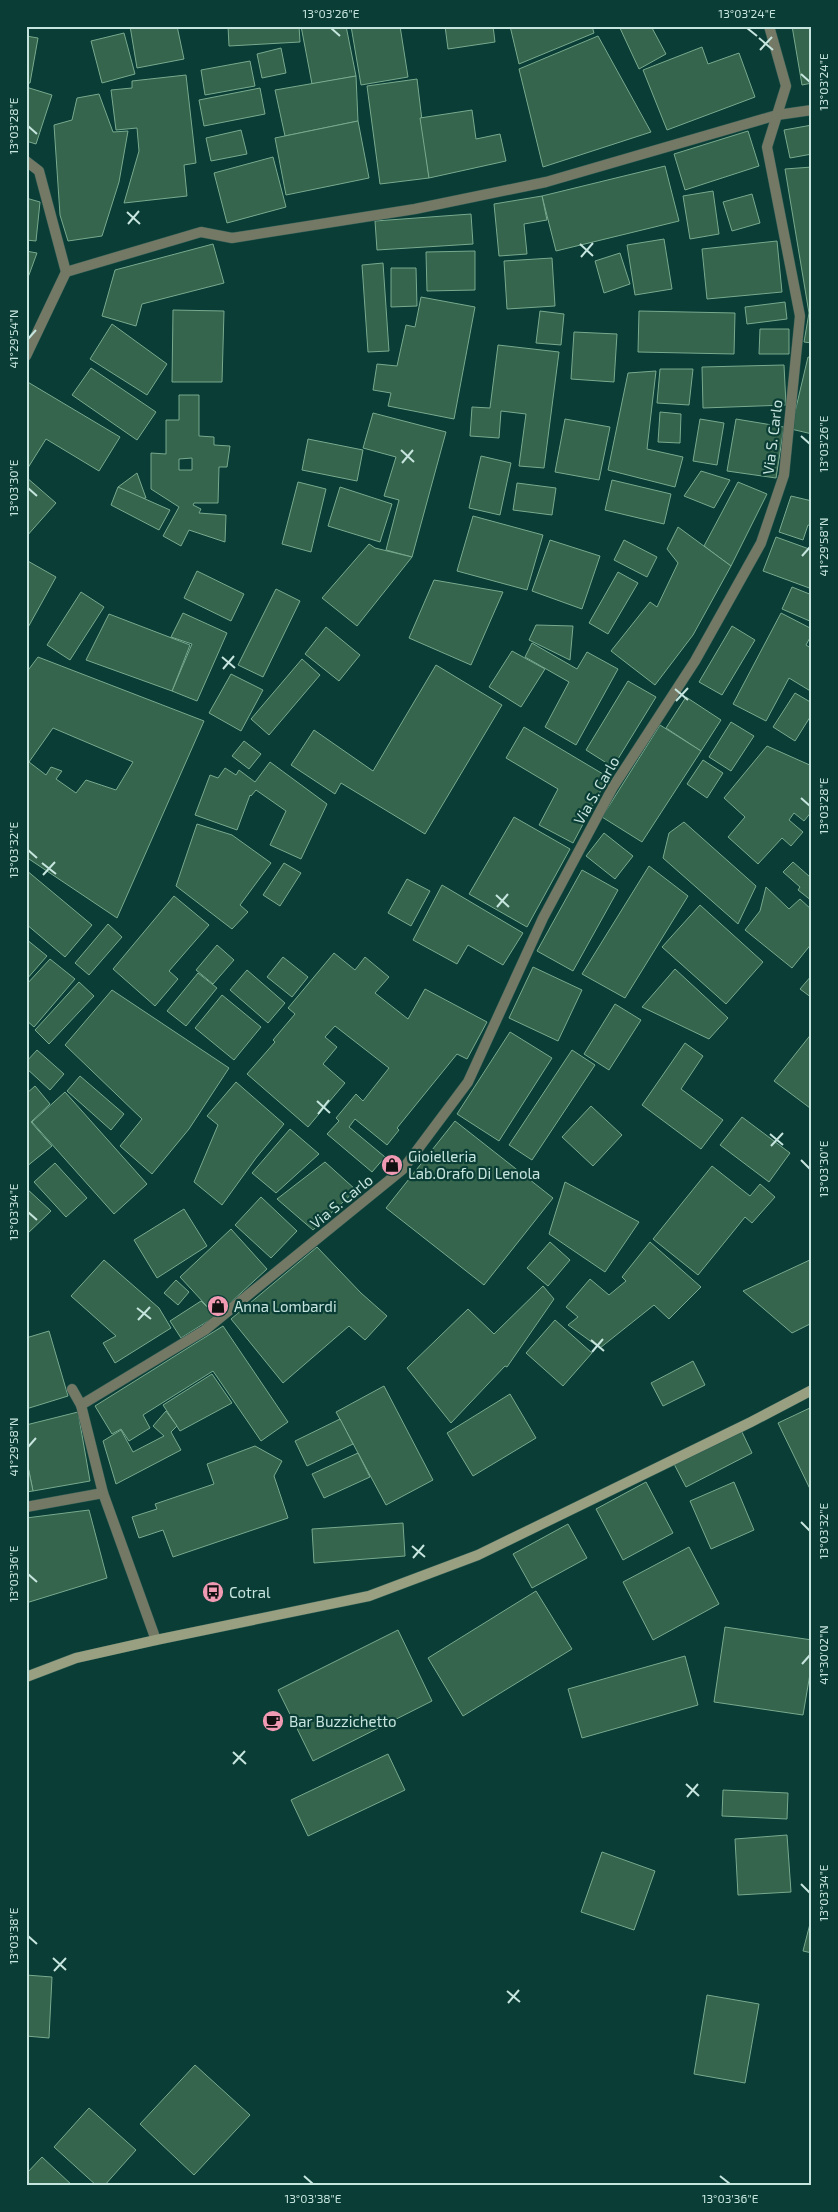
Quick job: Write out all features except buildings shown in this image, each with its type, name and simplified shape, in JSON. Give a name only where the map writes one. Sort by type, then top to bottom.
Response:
[{"type":"street","name":"Via S. Carlo","points":[[81,1405],[205,1330],[404,1169],[468,1082],[543,918],[613,787],[695,661],[761,542],[784,475],[800,316],[767,147],[786,86],[769,26]]},
{"type":"street","points":[[66,272],[201,232],[232,238],[415,209],[546,182],[778,114],[812,110]]},
{"type":"street","points":[[26,161],[39,171],[66,272],[26,356]]},
{"type":"street","points":[[72,1389],[81,1405],[103,1493],[156,1640]]},
{"type":"street","points":[[26,1677],[76,1658],[369,1596],[478,1555],[751,1422],[812,1390]]},
{"type":"street","points":[[26,1507],[103,1493]]},
{"type":"place","name":"Gioielleria Lab.Orafo Di Lenola","points":[[392,1165]]},
{"type":"place","name":"Anna Lombardi","points":[[218,1306]]},
{"type":"place","name":"Cotral","points":[[213,1592]]},
{"type":"place","name":"Bar Buzzichetto","points":[[273,1721]]}]
